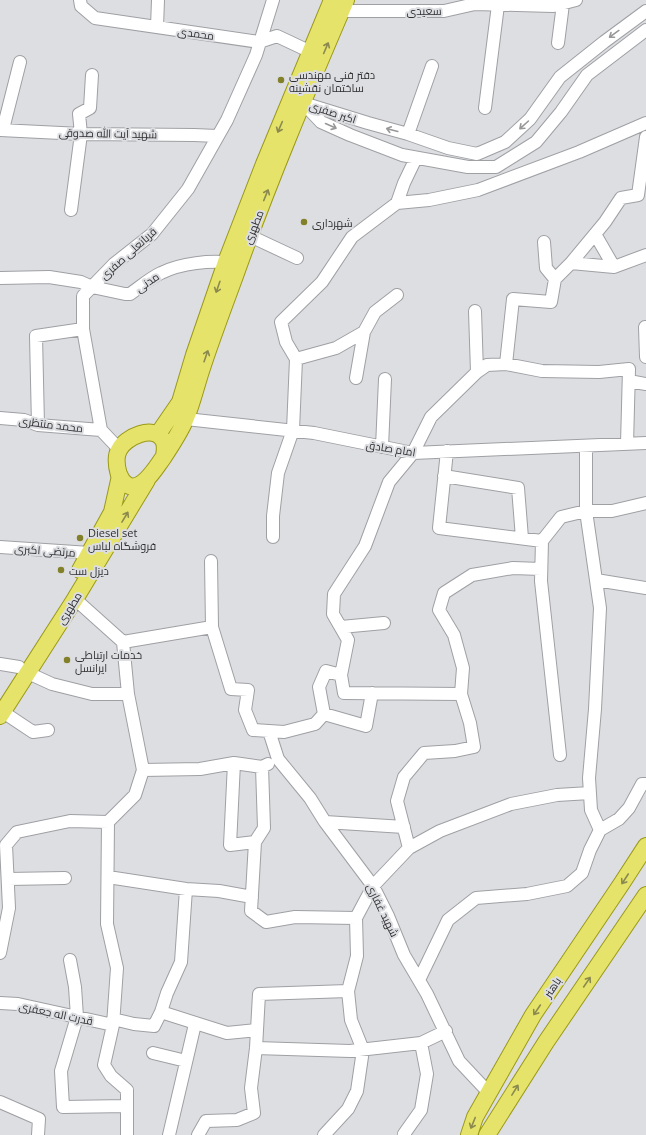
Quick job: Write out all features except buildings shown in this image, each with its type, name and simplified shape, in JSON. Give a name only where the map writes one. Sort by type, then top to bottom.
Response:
[{"type":"main road","name":"مطهری","points":[[232,263],[250,236],[297,100],[311,52],[340,4]]},
{"type":"main road","name":"مطهری","points":[[164,456],[210,344],[232,263],[264,164],[297,100],[340,4]]},
{"type":"main road","name":"مطهری","points":[[158,434],[180,416]]},
{"type":"main road","points":[[146,432],[158,434],[163,440],[165,446],[164,456],[147,479],[138,485],[130,487],[124,483],[120,476],[117,457],[119,449],[136,436],[146,432]]},
{"type":"main road","name":"مطهری","points":[[1,714],[23,670],[112,512],[120,476]]},
{"type":"main road","name":"مطهری","points":[[0,696],[23,670],[75,599],[147,479]]},
{"type":"main road","name":"باهنر","points":[[469,1135],[475,1117],[533,1015],[646,846]]},
{"type":"main road","points":[[487,1135],[546,1042],[646,895]]},
{"type":"street","points":[[157,27],[158,0]]},
{"type":"street","name":"قربانعلی صفری","points":[[101,430],[83,329],[83,296],[114,264],[152,234],[188,189],[227,120],[256,55],[273,0]]},
{"type":"street","name":"سعیدی","points":[[340,4],[444,11],[475,4],[553,6],[576,0]]},
{"type":"street","name":"محمدی","points":[[81,3],[95,18],[259,42],[277,36],[311,52]]},
{"type":"street","points":[[558,44],[563,4]]},
{"type":"street","points":[[485,108],[498,5]]},
{"type":"street","name":"اکبر صفری","points":[[297,100],[408,134],[448,148],[477,154],[505,142],[530,119],[560,77],[646,11]]},
{"type":"street","name":"اکبر صفری","points":[[297,100],[321,122],[402,155],[468,167],[496,166],[536,142],[561,112],[587,75],[646,30]]},
{"type":"street","points":[[1,129],[20,62]]},
{"type":"street","points":[[408,134],[432,66]]},
{"type":"street","points":[[71,210],[81,134],[79,114],[90,108],[92,75]]},
{"type":"street","points":[[273,537],[273,516],[278,473],[293,430],[296,359],[286,342],[281,322],[322,282],[352,237],[397,203],[429,200],[478,190],[579,152],[646,123]]},
{"type":"street","name":"شهید آیت الله صدوقی","points":[[1,129],[81,134],[217,136]]},
{"type":"street","points":[[506,364],[512,299],[551,302],[555,279],[571,264],[605,222],[621,198],[638,195],[646,137]]},
{"type":"street","points":[[397,203],[404,183],[416,158]]},
{"type":"street","points":[[595,234],[614,267]]},
{"type":"street","points":[[250,236],[297,258]]},
{"type":"street","points":[[544,242],[546,268],[555,279]]},
{"type":"street","points":[[571,264],[614,267],[646,255]]},
{"type":"street","name":"مدنی","points":[[0,278],[49,277],[81,282],[92,287],[130,294],[161,273],[182,266],[204,262],[232,263]]},
{"type":"street","points":[[356,378],[364,332],[375,312],[397,295]]},
{"type":"street","points":[[475,311],[477,372]]},
{"type":"street","points":[[645,327],[646,356]]},
{"type":"street","points":[[38,425],[36,336],[83,329]]},
{"type":"street","points":[[296,359],[336,348],[364,332]]},
{"type":"street","points":[[461,694],[344,692],[341,675],[348,640],[333,614],[334,594],[365,546],[389,482],[413,453],[431,417],[477,372],[486,366],[506,364],[542,371],[599,372],[629,369],[627,444]]},
{"type":"street","points":[[382,447],[385,379]]},
{"type":"street","points":[[629,381],[646,384]]},
{"type":"street","name":"امام صادق","points":[[180,416],[314,433],[413,453],[646,443]]},
{"type":"street","name":"محمد منتظری","points":[[0,418],[24,420],[38,425],[101,430]]},
{"type":"street","points":[[101,430],[119,449]]},
{"type":"street","points":[[586,446],[586,511],[600,608],[589,778],[591,810],[600,830]]},
{"type":"street","points":[[447,451],[439,528],[542,540]]},
{"type":"street","points":[[444,476],[518,488],[522,538]]},
{"type":"street","points":[[560,755],[541,581],[542,540],[561,518],[586,511],[612,512],[646,503]]},
{"type":"street","name":"مرتضی اکبری","points":[[0,547],[90,553]]},
{"type":"street","points":[[211,561],[212,627],[231,689],[248,690],[245,710],[253,730],[284,732],[315,724],[324,714]]},
{"type":"street","points":[[409,848],[397,801],[404,777],[424,753],[455,751],[474,746],[470,723],[461,694],[463,668],[454,635],[440,610],[444,593],[472,575],[513,568],[541,569]]},
{"type":"street","points":[[596,580],[646,588]]},
{"type":"street","points":[[0,953],[10,908],[8,880],[3,858],[6,845],[18,832],[70,821],[108,822],[136,795],[143,770],[128,694],[123,642],[75,599]]},
{"type":"street","points":[[341,627],[384,623]]},
{"type":"street","points":[[123,642],[212,627]]},
{"type":"street","points":[[0,664],[23,670],[52,684],[92,694],[128,694]]},
{"type":"street","points":[[324,714],[319,687],[326,671],[341,675]]},
{"type":"street","points":[[324,714],[366,726],[372,693]]},
{"type":"street","points":[[1,714],[33,732],[48,730]]},
{"type":"street","name":"شهید غفاری","points":[[269,731],[278,759],[310,798],[325,822],[373,886],[388,916],[404,955],[446,1031],[459,1061],[489,1093]]},
{"type":"street","points":[[143,770],[200,769],[234,762],[262,767],[278,759]]},
{"type":"street","points":[[234,762],[230,844],[255,842]]},
{"type":"street","points":[[262,767],[264,828],[255,842],[251,911],[266,922],[295,917],[356,918]]},
{"type":"street","points":[[419,980],[448,920],[476,898],[527,894],[567,886],[582,873],[590,850],[600,830],[619,819],[629,808],[642,784],[646,784]]},
{"type":"street","points":[[324,1135],[348,1110],[357,1091],[363,1050],[351,1020],[348,991],[357,956],[356,918],[373,886],[409,848],[440,831],[511,804],[557,795],[590,793]]},
{"type":"street","points":[[108,822],[107,924],[117,968],[113,1022],[104,1065],[112,1076],[127,1090],[128,1135]]},
{"type":"street","points":[[325,822],[404,827]]},
{"type":"street","points":[[108,877],[186,889],[219,891],[252,897]]},
{"type":"street","points":[[8,880],[66,878]]},
{"type":"street","points":[[186,889],[181,962],[167,993],[161,1012],[227,1033],[257,1030]]},
{"type":"street","points":[[70,960],[78,1017],[61,1071],[63,1107],[127,1106]]},
{"type":"street","points":[[198,1135],[206,1121],[237,1120],[254,1113],[251,1088],[256,1048],[259,994],[348,991]]},
{"type":"street","name":"قدرت اله جعفری","points":[[0,1003],[18,1004],[78,1017],[154,1026],[161,1012]]},
{"type":"street","points":[[169,1135],[195,1024]]},
{"type":"street","points":[[256,1048],[350,1051],[363,1050],[421,1043],[446,1031]]},
{"type":"street","points":[[405,1135],[404,1134],[421,1110],[427,1074],[421,1043]]},
{"type":"street","points":[[154,1053],[186,1061]]},
{"type":"street","points":[[0,1102],[39,1119],[38,1135]]},
{"type":"place","name":"دفتر فنی مهندسی ساختمان نقشینه","points":[[281,80]]},
{"type":"place","name":"شهرداری","points":[[304,222]]},
{"type":"place","name":"Diesel set فروشگاه لباس","points":[[80,538]]},
{"type":"place","name":"دیزل ست","points":[[61,570]]},
{"type":"place","name":"خدمات ارتباطی ایرانسل","points":[[67,660]]}]
